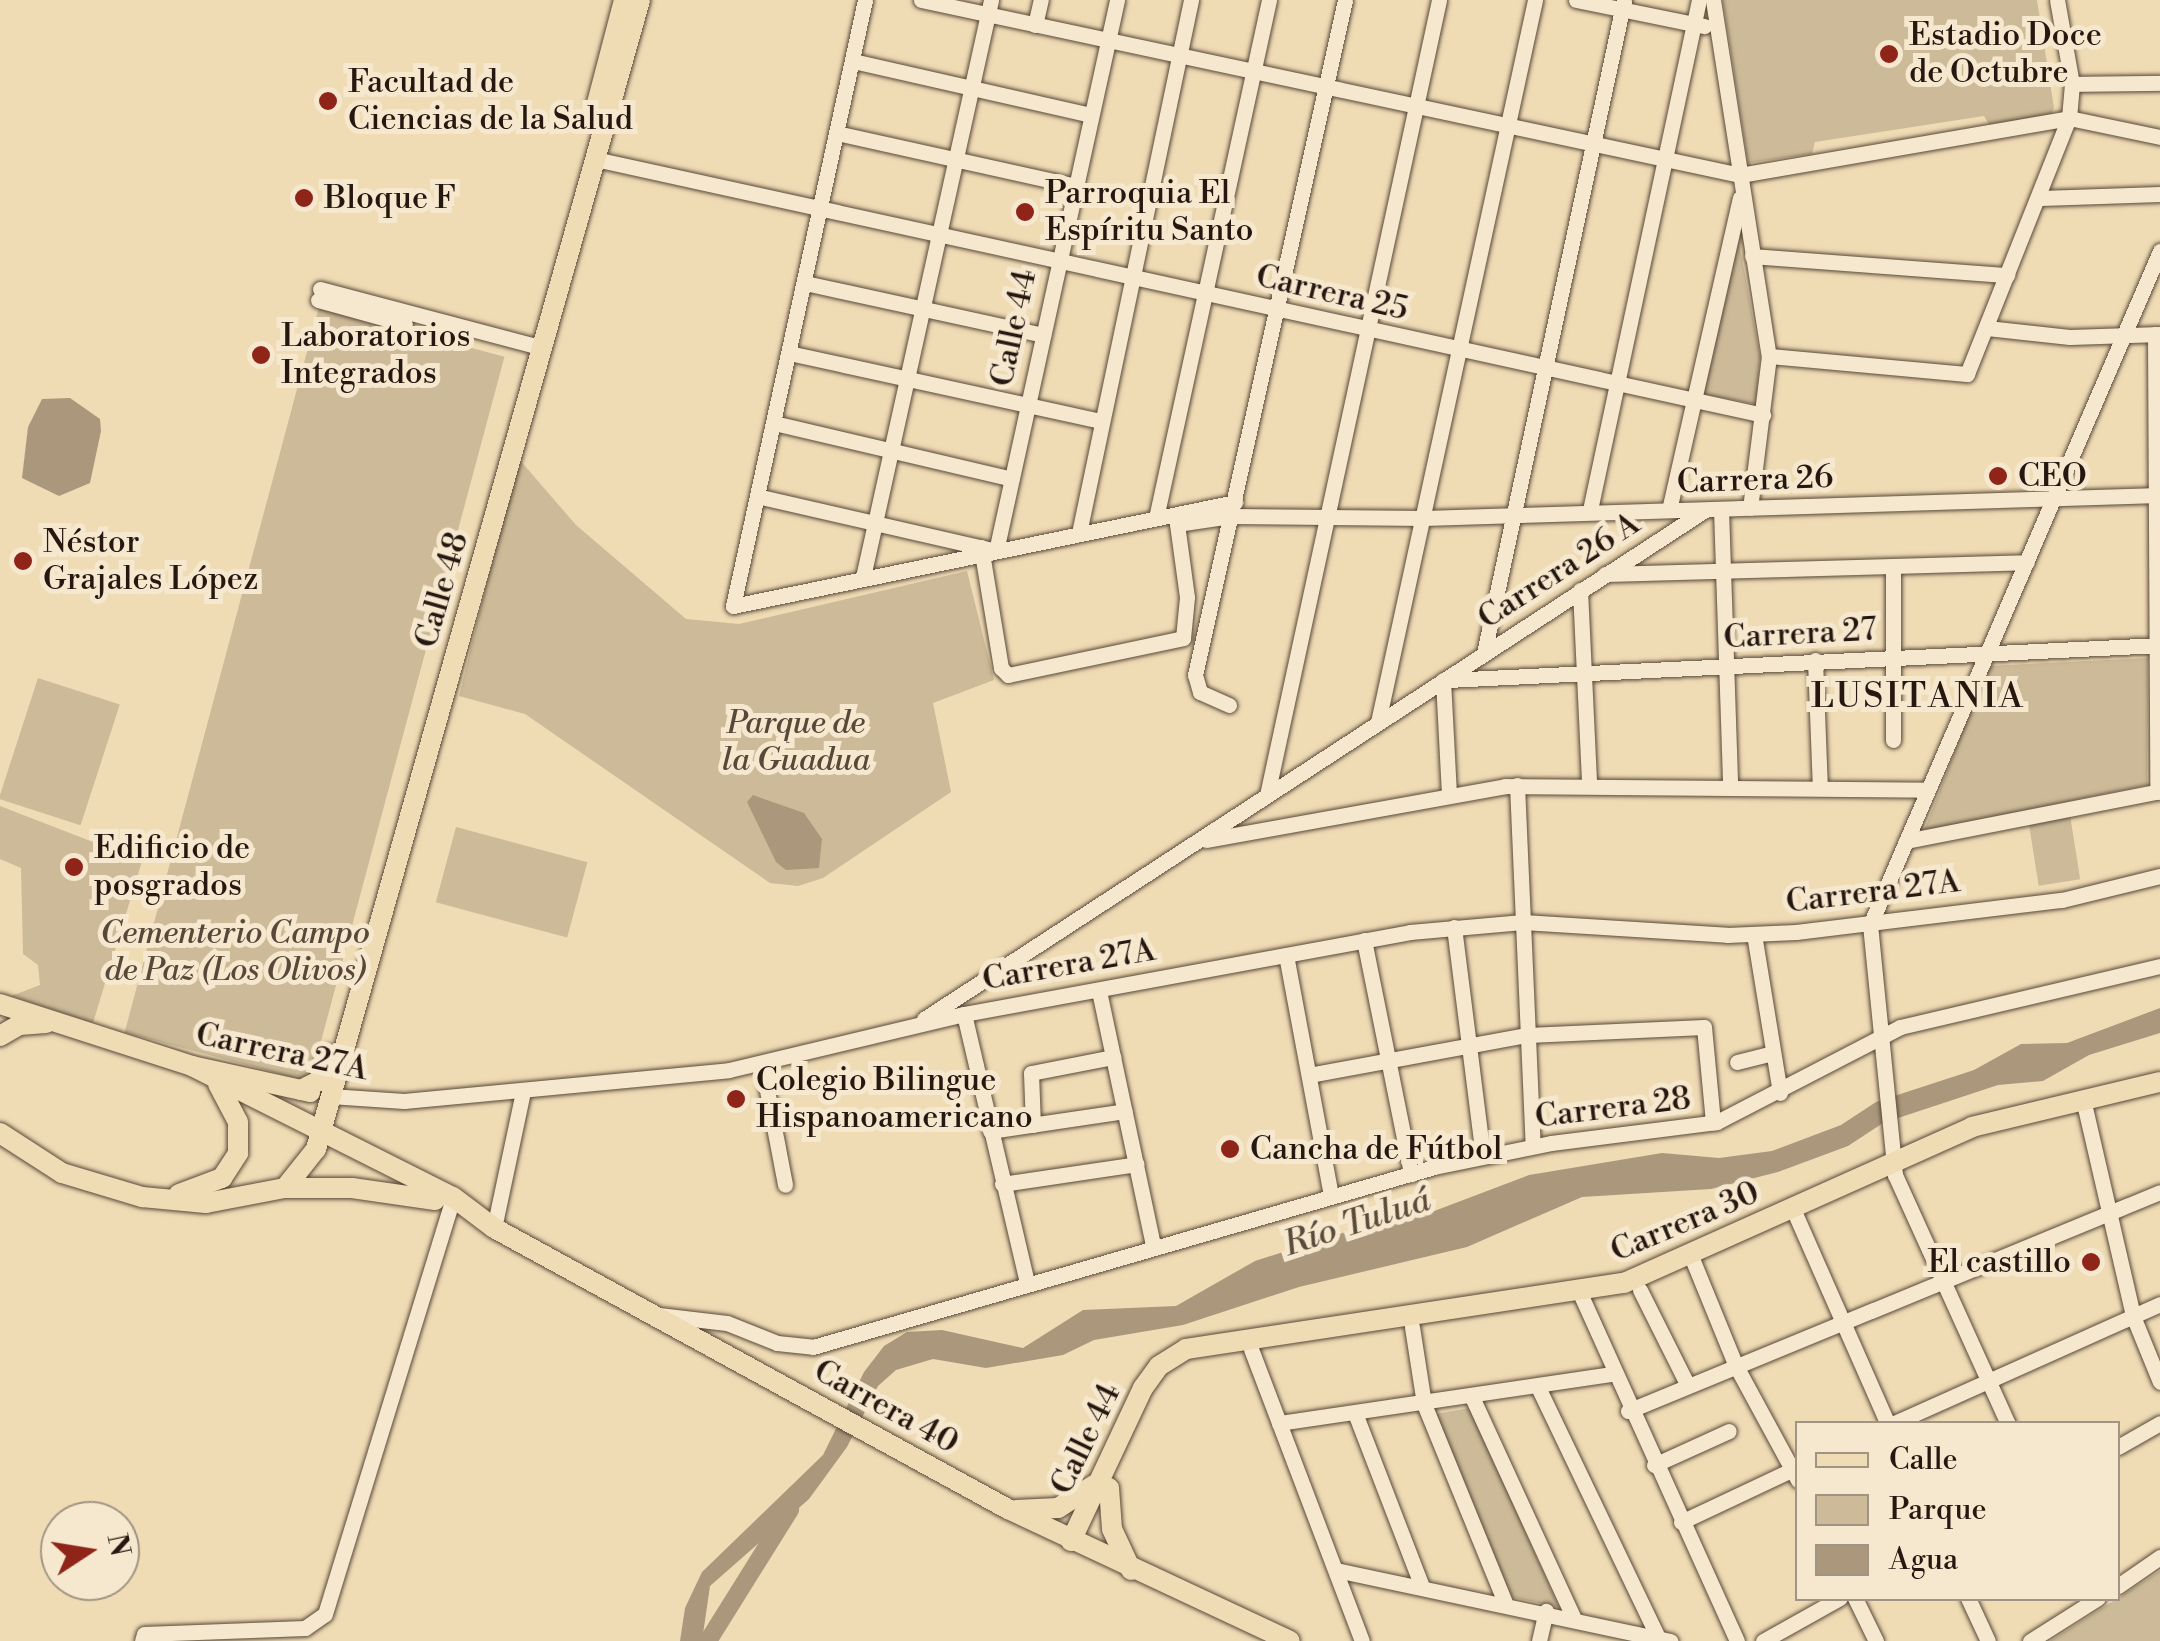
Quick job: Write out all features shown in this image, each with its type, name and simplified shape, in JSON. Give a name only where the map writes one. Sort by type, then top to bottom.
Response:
[{"type":"main road","name":"Calle 48","points":[[285,1188],[309,1160],[319,1135],[536,352],[624,0]]},
{"type":"main road","name":"Calle 48","points":[[301,1090],[323,1073],[640,0]]},
{"type":"main road","name":"Carrera 27A","points":[[0,1006],[192,1066],[330,1096]]},
{"type":"main road","points":[[0,1036],[31,1022],[58,1024]]},
{"type":"main road","name":"Carrera 40","points":[[192,1066],[217,1083],[455,1204],[1008,1509],[1132,1572],[1290,1641]]},
{"type":"main road","points":[[142,1197],[208,1187],[232,1166],[238,1122],[217,1083]]},
{"type":"main road","name":"Carrera 30","points":[[1164,1371],[1185,1357],[1640,1290],[1795,1215],[1894,1160],[2084,1105],[2158,1091]]},
{"type":"main road","points":[[0,1112],[62,1173]]},
{"type":"main road","name":"Carrera 40","points":[[0,1133],[62,1173],[142,1197],[206,1203],[285,1188],[408,1192],[455,1204]]},
{"type":"main road","name":"Carrera 30","points":[[1580,1297],[1694,1262]]},
{"type":"main road","name":"Carrera 30","points":[[1185,1357],[1404,1324]]},
{"type":"main road","name":"Calle 44","points":[[1076,1544],[1164,1371]]},
{"type":"main road","points":[[1008,1509],[1038,1512],[1068,1505],[1105,1482],[1115,1540],[1132,1572]]},
{"type":"street","points":[[866,0],[841,134],[788,352],[761,496],[733,606],[1156,518],[1233,509]]},
{"type":"street","points":[[921,0],[990,7],[1036,25],[1107,42],[1417,105],[1741,182],[2069,118],[2160,137]]},
{"type":"street","points":[[1036,25],[1041,0]]},
{"type":"street","name":"Calle 44","points":[[986,551],[1012,479],[1117,0]]},
{"type":"street","points":[[1079,533],[1130,276],[1192,0]]},
{"type":"street","points":[[1156,518],[1269,0]]},
{"type":"street","points":[[1228,705],[1200,692],[1195,681],[1345,0]]},
{"type":"street","points":[[1267,795],[1440,0]]},
{"type":"street","points":[[1378,722],[1535,0]]},
{"type":"street","points":[[1576,0],[1622,5],[1717,28]]},
{"type":"street","points":[[1590,510],[1699,0]]},
{"type":"street","points":[[1669,510],[1692,401],[1740,230],[1741,182],[1713,0]]},
{"type":"street","points":[[1769,356],[1967,374],[2041,198],[2069,118],[2072,84],[2057,0]]},
{"type":"street","points":[[1484,653],[1510,513],[1622,5]]},
{"type":"street","points":[[863,576],[990,7]]},
{"type":"street","points":[[853,62],[1091,115]]},
{"type":"street","points":[[2072,84],[2160,82]]},
{"type":"street","points":[[841,134],[1075,186]]},
{"type":"street","name":"Carrera 25","points":[[595,159],[1459,352],[1763,415]]},
{"type":"street","points":[[2041,198],[2160,194]]},
{"type":"street","points":[[1740,230],[1752,256],[1769,356],[1750,508]]},
{"type":"street","points":[[2007,1421],[1943,1284],[1894,1160],[1886,1033],[1870,925],[2160,252]]},
{"type":"street","points":[[1752,256],[2008,275]]},
{"type":"street","points":[[805,283],[1043,335]]},
{"type":"street","points":[[319,294],[536,352]]},
{"type":"street","points":[[1906,841],[2159,791],[2158,334],[2070,337],[1987,328]]},
{"type":"street","points":[[788,352],[1101,421]]},
{"type":"street","points":[[774,423],[1012,479]]},
{"type":"street","name":"Carrera 26","points":[[1233,509],[1328,520],[2157,495]]},
{"type":"street","points":[[761,496],[986,551]]},
{"type":"street","points":[[986,551],[1000,668],[1008,675],[1183,638],[1187,597],[1175,525],[1233,509]]},
{"type":"street","points":[[1714,510],[1723,573],[1730,786]]},
{"type":"street","name":"Carrera 26 A","points":[[916,1024],[1580,590],[1714,510]]},
{"type":"street","points":[[1605,574],[2027,562]]},
{"type":"street","points":[[1893,567],[1893,740]]},
{"type":"street","points":[[1580,590],[1589,783]]},
{"type":"street","name":"Carrera 27","points":[[1443,680],[2158,645]]},
{"type":"street","points":[[1815,660],[1820,788]]},
{"type":"street","points":[[1443,680],[1449,794]]},
{"type":"street","points":[[1195,842],[1517,785],[1926,790]]},
{"type":"street","points":[[1517,785],[1533,1146]]},
{"type":"street","name":"Carrera 27A","points":[[330,1096],[390,1102],[762,1064],[964,1014],[1454,927],[1523,922],[1754,934],[1870,925],[2062,900],[2160,876]]},
{"type":"street","points":[[1454,927],[1466,1046],[1483,1156]]},
{"type":"street","points":[[1754,934],[1780,1093]]},
{"type":"street","points":[[1364,940],[1411,1174]]},
{"type":"street","points":[[1286,955],[1331,1195]]},
{"type":"street","name":"Carrera 28","points":[[655,1315],[727,1324],[777,1343],[813,1347],[1153,1245],[1483,1156],[1713,1123],[1780,1093],[1886,1033],[2160,966]]},
{"type":"street","points":[[980,983],[976,1000],[988,1010]]},
{"type":"street","points":[[1099,991],[1153,1245]]},
{"type":"street","points":[[964,1014],[1026,1282]]},
{"type":"street","points":[[1309,1075],[1528,1035],[1704,1027],[1713,1123]]},
{"type":"street","points":[[1737,1062],[1773,1053]]},
{"type":"street","points":[[1033,1125],[1031,1073],[1113,1057]]},
{"type":"street","points":[[762,1064],[786,1185]]},
{"type":"street","points":[[494,1228],[522,1091]]},
{"type":"street","points":[[2084,1105],[2133,1316],[2160,1382]]},
{"type":"street","points":[[990,1132],[1126,1112]]},
{"type":"street","points":[[1002,1184],[1137,1164]]},
{"type":"street","points":[[1628,1411],[2160,1192]]},
{"type":"street","points":[[142,1641],[144,1634],[305,1628],[325,1614],[455,1204]]},
{"type":"street","points":[[1795,1215],[1889,1421]]},
{"type":"street","points":[[1694,1262],[1736,1366],[1795,1470]]},
{"type":"street","points":[[1640,1290],[1688,1386]]},
{"type":"street","points":[[1580,1297],[1611,1374],[1736,1641]]},
{"type":"street","points":[[1897,1421],[2160,1304]]},
{"type":"street","points":[[1404,1324],[1424,1404],[1505,1602]]},
{"type":"street","points":[[1251,1349],[1362,1641]]},
{"type":"street","points":[[1279,1423],[1611,1374]]},
{"type":"street","points":[[1538,1386],[1665,1640]]},
{"type":"street","points":[[1472,1397],[1572,1618]]},
{"type":"street","points":[[1354,1413],[1422,1587]]},
{"type":"street","points":[[2120,1446],[2160,1423]]},
{"type":"street","points":[[1654,1466],[1729,1431]]},
{"type":"street","points":[[1681,1522],[1795,1472]]},
{"type":"street","points":[[2120,1585],[2160,1558]]},
{"type":"street","points":[[1336,1570],[1505,1602],[1665,1640]]},
{"type":"street","points":[[1764,1641],[1835,1601]]},
{"type":"street","points":[[1856,1601],[1876,1641]]},
{"type":"street","points":[[1969,1601],[1988,1641]]},
{"type":"street","points":[[2030,1641],[2090,1601]]},
{"type":"street","points":[[1539,1641],[1546,1612]]},
{"type":"green space","name":"Estadio Doce de Octubre","points":[[1723,0],[2037,0],[2054,108],[2050,117],[1990,126],[1984,116],[1815,142],[1812,154],[1748,163]]},
{"type":"green space","points":[[1737,232],[1760,356],[1756,404],[1701,394]]},
{"type":"green space","name":"Cementerio Campo de Paz (Los Olivos)","points":[[319,307],[504,357],[310,1082],[125,1032]]},
{"type":"green space","name":"Parque de la Guadua","points":[[518,458],[576,525],[686,619],[739,624],[967,571],[994,680],[933,703],[951,792],[823,878],[798,886],[770,883],[525,714],[459,696]]},
{"type":"green space","points":[[2148,658],[2147,785],[1924,831],[1988,666]]},
{"type":"green space","points":[[38,678],[120,705],[81,825],[0,799]]},
{"type":"green space","points":[[0,806],[142,861],[93,1023],[11,996],[40,985],[38,965],[23,954],[21,868],[0,859]]},
{"type":"green space","points":[[2070,815],[2080,879],[2039,886],[2029,822]]},
{"type":"green space","points":[[456,827],[587,862],[567,938],[436,902]]},
{"type":"green space","points":[[1470,1408],[1559,1607],[1510,1597],[1435,1414]]},
{"type":"green space","points":[[2160,1571],[2160,1641],[2050,1641],[2113,1601],[2120,1601],[2120,1597]]},
{"type":"water","points":[[70,398],[100,419],[101,431],[90,483],[59,496],[22,478],[28,427],[42,399]]},
{"type":"water","points":[[753,795],[804,813],[822,839],[819,868],[786,870],[776,862],[747,802]]},
{"type":"water","name":"Río Tuluá","points":[[2160,1008],[2160,1033],[2089,1055],[2043,1081],[1998,1085],[1883,1123],[1848,1146],[1778,1172],[1711,1189],[1582,1197],[1467,1247],[1299,1287],[1183,1325],[1094,1340],[1063,1355],[986,1368],[933,1359],[896,1370],[878,1386],[847,1447],[809,1499],[710,1586],[702,1641],[680,1641],[685,1608],[702,1572],[823,1455],[864,1372],[884,1346],[907,1332],[942,1330],[1023,1348],[1083,1310],[1176,1306],[1255,1261],[1386,1219],[1421,1216],[1529,1175],[1662,1153],[1719,1158],[1772,1151],[1841,1125],[1876,1102],[1974,1070],[2021,1044],[2067,1043]]},
{"type":"waterway","name":"Río Tuluá","points":[[708,1641],[790,1510]]},
{"type":"place","name":"Estadio Doce de Octubre","points":[[1889,54]]},
{"type":"place","name":"Facultad de Ciencias de la Salud","points":[[328,101]]},
{"type":"place","name":"Bloque F","points":[[304,198]]},
{"type":"place","name":"Parroquia El Espíritu Santo","points":[[1025,212]]},
{"type":"place","name":"Laboratorios Integrados","points":[[261,355]]},
{"type":"place","name":"CEO","points":[[1998,476]]},
{"type":"place","name":"Néstor Grajales López","points":[[23,561]]},
{"type":"place","name":"Edificio de posgrados","points":[[74,867]]},
{"type":"place","name":"Colegio Bilingue Hispanoamericano","points":[[736,1099]]},
{"type":"place","name":"Cancha de Fútbol","points":[[1230,1149]]},
{"type":"place","name":"El castillo","points":[[2091,1262]]},
{"type":"district","name":"LUSITANIA","points":[[1918,697]]}]
